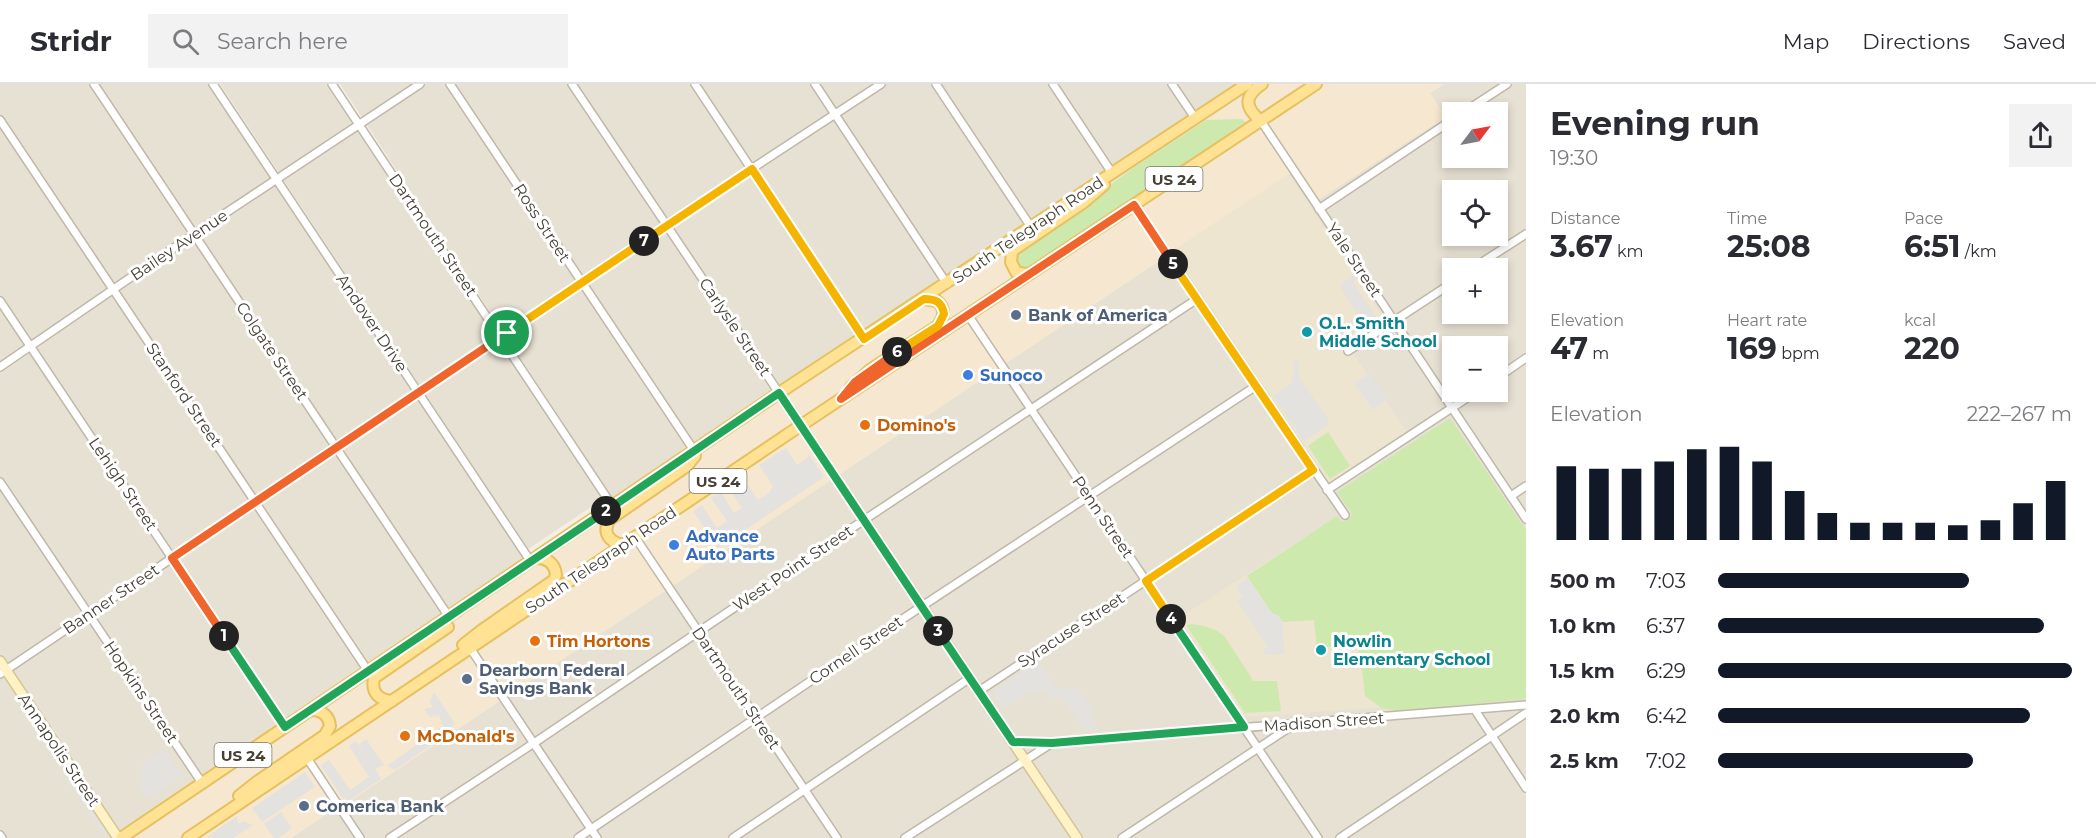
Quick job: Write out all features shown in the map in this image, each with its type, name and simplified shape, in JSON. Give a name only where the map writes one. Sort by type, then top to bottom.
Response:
[{"type":"main road","name":"South Telegraph Road","points":[[120,838],[779,393],[1247,84]]},
{"type":"main road","points":[[1261,121],[1252,113],[1248,101],[1250,93],[1262,84]]},
{"type":"main road","name":"South Telegraph Road","points":[[188,838],[801,425],[1316,84]]},
{"type":"main road","points":[[1031,273],[1016,272],[1011,262],[1012,251],[1084,201],[1125,165]]},
{"type":"main road","points":[[841,399],[855,382],[870,370],[938,326],[944,314],[941,304],[932,299],[924,299]]},
{"type":"main road","points":[[623,545],[612,542],[608,538],[606,531],[609,520],[687,466],[705,445]]},
{"type":"main road","points":[[442,667],[458,649],[482,630],[554,580],[556,575],[554,566],[548,560],[534,560]]},
{"type":"main road","points":[[392,701],[377,696],[373,687],[374,678],[454,623],[469,611],[483,594]]},
{"type":"main road","points":[[218,818],[251,786],[325,735],[330,726],[327,718],[321,712],[311,710]]},
{"type":"street","name":"Colgate Street","points":[[94,84],[449,617]]},
{"type":"street","name":"Andover Drive","points":[[213,84],[534,560]]},
{"type":"street","name":"Dartmouth Street","points":[[332,84],[613,507]]},
{"type":"street","name":"Bailey Avenue","points":[[0,367],[194,234],[420,84]]},
{"type":"street","name":"Ross Street","points":[[450,84],[694,452]]},
{"type":"street","name":"Carlysle Street","points":[[572,84],[1077,838]]},
{"type":"street","points":[[695,84],[864,339]]},
{"type":"street","points":[[815,84],[947,284]]},
{"type":"street","name":"Banner Street","points":[[3,672],[666,225],[881,84]]},
{"type":"street","points":[[936,84],[1030,227]]},
{"type":"street","points":[[1053,84],[1112,173]]},
{"type":"street","points":[[1173,84],[1195,118]]},
{"type":"street","points":[[1479,102],[1507,84]]},
{"type":"street","name":"Stanford Street","points":[[0,120],[368,671]]},
{"type":"street","name":"Yale Street","points":[[1261,121],[1526,519]]},
{"type":"street","points":[[1319,208],[1442,127]]},
{"type":"street","points":[[1134,205],[1345,516]]},
{"type":"street","points":[[1489,258],[1526,234]]},
{"type":"street","points":[[1348,351],[1442,290]]},
{"type":"street","name":"West Point Street","points":[[390,838],[864,519],[1197,299]]},
{"type":"street","name":"Lehigh Street","points":[[0,301],[285,727]]},
{"type":"street","name":"Penn Street","points":[[968,315],[1318,838]]},
{"type":"street","points":[[1508,370],[1526,358]]},
{"type":"street","name":"Cornell Street","points":[[578,838],[922,606],[1256,386]]},
{"type":"street","points":[[1327,490],[1460,402]]},
{"type":"street","name":"Syracuse Street","points":[[979,691],[1313,470]]},
{"type":"street","name":"Hopkins Street","points":[[0,482],[202,783]]},
{"type":"street","points":[[1511,496],[1526,486]]},
{"type":"street","name":"Dartmouth Street","points":[[635,537],[837,838]]},
{"type":"street","points":[[470,648],[597,838]]},
{"type":"street","name":"Annapolis Street","points":[[0,661],[3,672],[120,838]]},
{"type":"street","points":[[733,838],[970,678]]},
{"type":"street","name":"Madison Street","points":[[1013,742],[1052,743],[1526,705]]},
{"type":"street","points":[[1475,710],[1526,788]]},
{"type":"street","points":[[1340,838],[1526,713]]},
{"type":"street","points":[[1122,838],[1295,724]]},
{"type":"street","points":[[905,838],[1052,743]]},
{"type":"street","points":[[307,758],[360,838]]},
{"type":"shaded area","points":[[0,84],[213,84],[531,562],[113,838],[0,838]]},
{"type":"shaded area","points":[[220,84],[326,84],[603,499],[528,549]]},
{"type":"shaded area","points":[[340,84],[1235,84],[612,498]]},
{"type":"shaded area","points":[[1246,84],[1444,84],[1430,93],[1442,111],[1442,120],[1315,202],[1294,171],[346,804],[328,813],[291,838],[121,838]]},
{"type":"shaded area","points":[[1444,84],[1526,84],[1526,838],[291,838],[328,813],[346,804],[1000,363],[1294,170],[1442,118],[1442,168],[1508,168],[1508,102],[1442,102],[1442,112],[1430,93]]},
{"type":"shaded area","points":[[1289,174],[1386,321],[1348,346],[1407,432],[1330,483],[1172,251]]},
{"type":"shaded area","points":[[1355,274],[1358,278],[1353,282],[1381,324],[1376,327],[1372,324],[1350,338],[1350,344],[1342,350],[1332,335],[1358,315],[1341,288],[1343,282]]},
{"type":"shaded area","points":[[1294,361],[1299,361],[1299,377],[1329,421],[1327,426],[1304,441],[1273,396],[1292,383]]},
{"type":"shaded area","points":[[1370,373],[1388,399],[1373,410],[1354,383]]},
{"type":"shaded area","points":[[786,448],[797,465],[809,454],[824,477],[718,548],[693,511],[702,505],[717,528],[727,521],[711,498],[721,492],[734,513],[742,508],[728,487],[737,481],[741,486],[748,485],[758,500],[769,493],[773,486],[759,465]]},
{"type":"shaded area","points":[[1322,526],[1385,707],[1245,717],[1179,618]]},
{"type":"shaded area","points":[[1248,578],[1272,613],[1279,616],[1283,622],[1284,654],[1266,655],[1262,651],[1268,647],[1237,601],[1243,597],[1236,586]]},
{"type":"shaded area","points":[[1038,661],[1057,689],[1078,689],[1095,713],[1090,717],[1097,728],[1083,729],[1062,697],[1049,697],[1043,689],[1036,694],[1033,689],[1004,709],[992,692]]},
{"type":"shaded area","points":[[434,692],[455,724],[450,728],[454,729],[395,770],[387,766],[443,726],[439,715],[430,717],[424,709],[433,707],[430,702]]},
{"type":"shaded area","points":[[366,739],[384,765],[375,769],[381,779],[348,801],[346,798],[343,799],[321,765],[329,760],[350,790],[369,777],[349,746],[356,741],[369,760],[359,744]]},
{"type":"shaded area","points":[[164,749],[182,776],[148,799],[137,784],[144,780],[139,773],[144,770],[141,764]]},
{"type":"shaded area","points":[[65,767],[108,831],[103,834],[62,772]]},
{"type":"shaded area","points":[[305,772],[315,787],[262,822],[252,808]]},
{"type":"shaded area","points":[[281,812],[292,828],[279,838],[274,838],[264,824]]},
{"type":"shaded area","points":[[237,816],[238,824],[243,821],[253,825],[233,838],[208,838],[208,836]]},
{"type":"green space","points":[[1241,119],[1246,122],[1027,268],[1019,266],[1016,259],[1017,253],[1136,166],[1206,120]]},
{"type":"green space","points":[[1450,418],[1526,530],[1526,699],[1399,711],[1382,708],[1365,696],[1358,645],[1317,648],[1314,620],[1283,622],[1279,616],[1272,613],[1247,576],[1337,516],[1342,522],[1353,515],[1337,492]]},
{"type":"green space","points":[[1328,432],[1350,466],[1330,479],[1308,446]]},
{"type":"green space","points":[[1192,624],[1214,629],[1222,634],[1252,681],[1277,681],[1281,711],[1245,713],[1186,625]]},
{"type":"place","name":"Bank of America","points":[[1016,315]]},
{"type":"place","name":"O.L. Smith Middle School","points":[[1307,332]]},
{"type":"place","name":"Sunoco","points":[[968,375]]},
{"type":"place","name":"Domino's","points":[[865,425]]},
{"type":"place","name":"Advance Auto Parts","points":[[674,545]]},
{"type":"place","name":"Tim Hortons","points":[[535,641]]},
{"type":"place","name":"Nowlin Elementary School","points":[[1321,650]]},
{"type":"place","name":"Dearborn Federal Savings Bank","points":[[467,679]]},
{"type":"place","name":"McDonald's","points":[[405,736]]},
{"type":"place","name":"Comerica Bank","points":[[304,806]]},
{"type":"route","points":[[752,169],[864,339],[924,299],[937,301],[943,309],[943,319],[938,326],[870,370],[855,382],[841,399],[1134,205],[1313,470],[1146,581],[1244,727],[1052,743],[1013,742],[779,393],[285,727],[172,558],[507,333],[752,169]]}]
